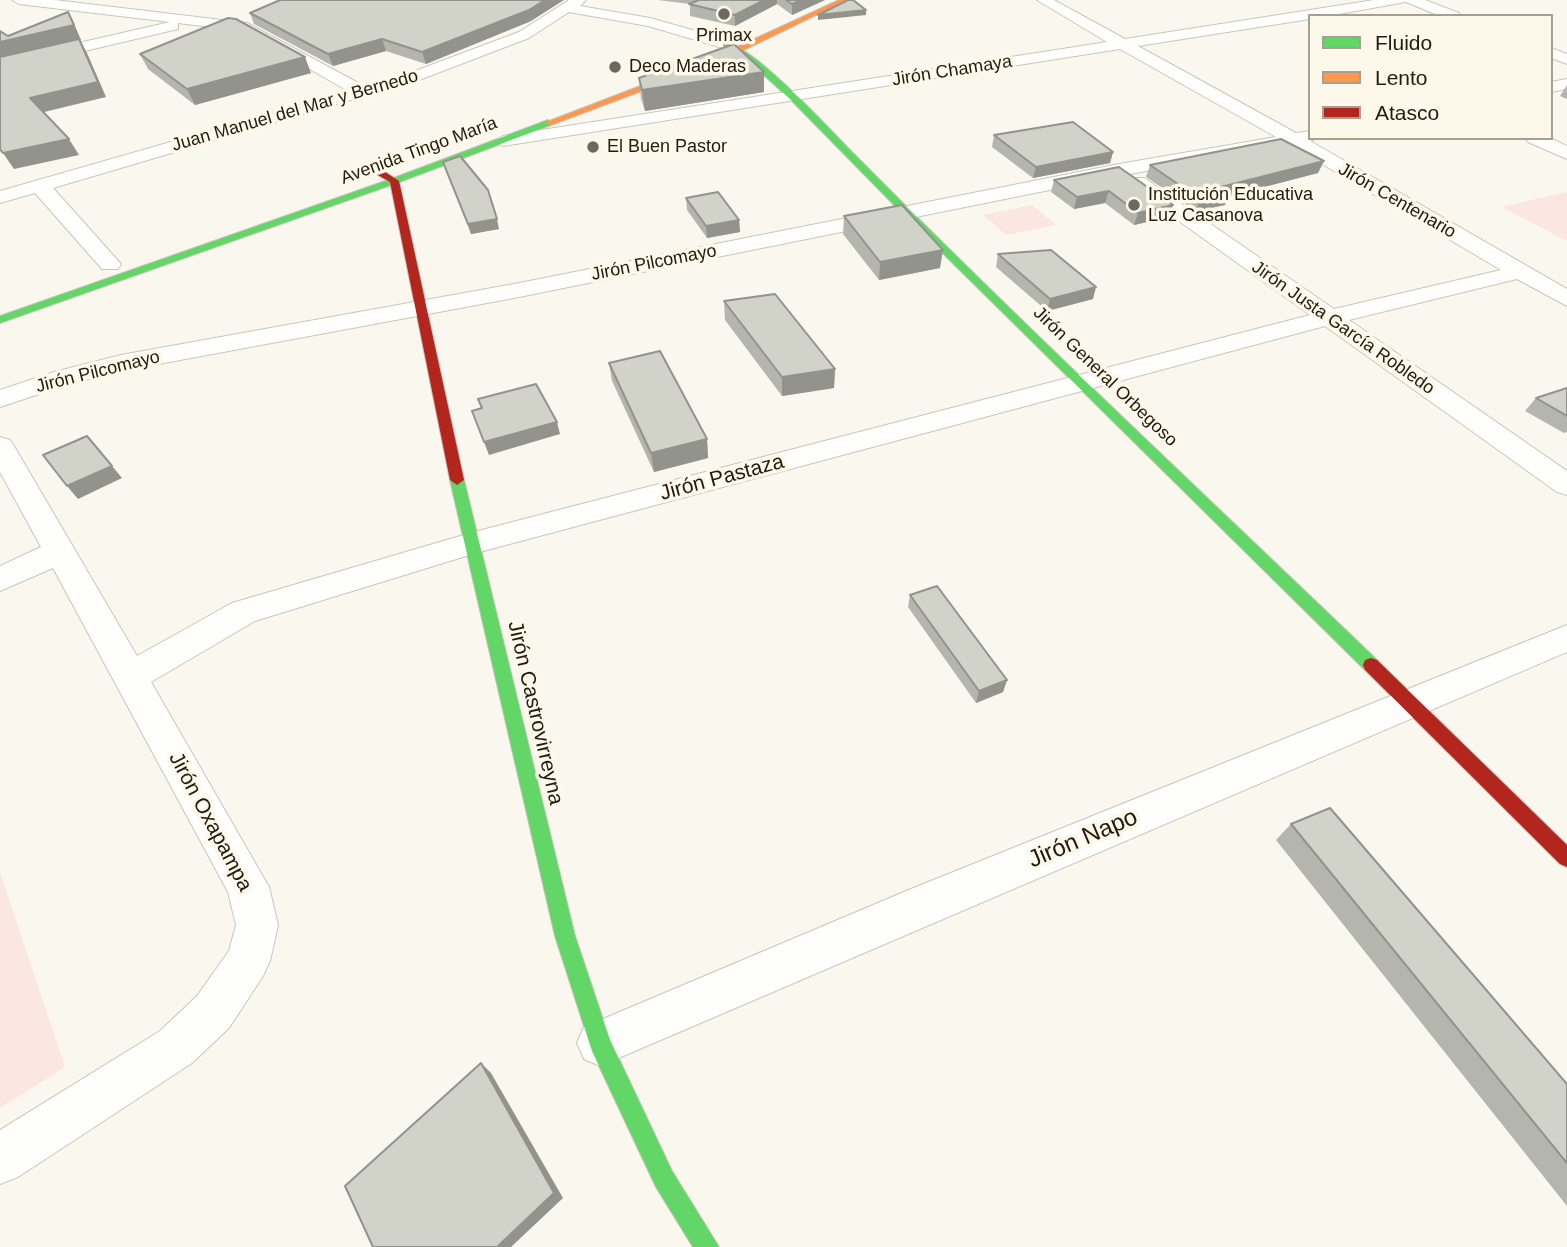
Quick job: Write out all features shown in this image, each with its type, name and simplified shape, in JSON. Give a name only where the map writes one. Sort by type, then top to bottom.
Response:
[{"type":"street","points":[[19,0],[253,30],[362,92]]},
{"type":"street","name":"Avenida Tingo María","points":[[0,320],[503,141],[733,47],[816,4],[844,0]]},
{"type":"street","name":"Jirón Centenario","points":[[1044,0],[1301,137],[1567,299]]},
{"type":"street","name":"Jirón Chamaya","points":[[1313,14],[1401,0]]},
{"type":"street","points":[[1412,0],[1449,14]]},
{"type":"street","name":"Jirón General Orbegoso","points":[[574,4],[650,22],[733,47],[793,97],[906,212],[1411,702],[1567,858]]},
{"type":"street","name":"Juan Manuel del Mar y Bernedo","points":[[0,197],[413,77],[500,45],[546,23],[574,4]]},
{"type":"street","name":"Jirón Chamaya","points":[[503,141],[1308,15]]},
{"type":"street","points":[[0,66],[196,21]]},
{"type":"street","name":"Avenida Tingo María","points":[[74,277],[733,47]]},
{"type":"street","name":"Jirón Pilcomayo","points":[[0,399],[63,377],[121,363],[422,308],[1119,170],[1301,137]]},
{"type":"street","points":[[1539,140],[1567,153]]},
{"type":"street","name":"Jirón Justa García Robledo","points":[[1119,170],[1567,485]]},
{"type":"street","points":[[379,172],[394,181]]},
{"type":"street","name":"Jirón Castrovirreyna","points":[[394,181],[443,418],[565,936],[600,1043],[664,1179],[707,1247]]},
{"type":"street","points":[[40,186],[110,264]]},
{"type":"street","name":"Jirón Pastaza","points":[[130,677],[244,612],[474,543],[1328,318],[1519,272]]},
{"type":"street","name":"Jirón Oxapampa","points":[[0,446],[248,887],[257,925],[248,961],[213,1012],[176,1047],[0,1159]]},
{"type":"street","points":[[0,579],[60,552]]},
{"type":"street","name":"Jirón Napo","points":[[600,1043],[1567,638]]},
{"type":"shaded area","points":[[1567,192],[1567,241],[1502,207]]},
{"type":"shaded area","points":[[1032,205],[1056,225],[1006,235],[983,215]]},
{"type":"shaded area","points":[[0,873],[65,1067],[0,1108]]},
{"type":"building","points":[[280,0],[545,0],[529,10],[422,52],[382,39],[328,54],[250,13]]},
{"type":"building","points":[[699,0],[764,0],[735,15],[689,4]]},
{"type":"building","points":[[853,0],[866,10],[818,15]]},
{"type":"building","points":[[68,12],[74,25],[0,42],[0,31],[8,36]]},
{"type":"building","points":[[228,18],[236,19],[305,57],[187,89],[140,54]]},
{"type":"building","points":[[79,39],[98,82],[30,98],[69,139],[3,153],[0,149],[0,57]]},
{"type":"building","points":[[734,44],[764,72],[642,90],[639,78]]},
{"type":"building","points":[[1073,122],[1113,152],[1036,167],[994,135]]},
{"type":"building","points":[[1281,139],[1324,161],[1221,187],[1230,193],[1200,199],[1150,165]]},
{"type":"building","points":[[460,156],[488,190],[497,219],[468,224],[443,162]]},
{"type":"building","points":[[1119,167],[1173,205],[1138,213],[1109,191],[1077,197],[1054,180]]},
{"type":"building","points":[[718,192],[739,220],[706,226],[686,198]]},
{"type":"building","points":[[902,205],[943,250],[880,262],[844,216]]},
{"type":"building","points":[[1051,250],[1096,287],[1050,299],[998,254]]},
{"type":"building","points":[[775,294],[835,369],[782,377],[724,301]]},
{"type":"building","points":[[660,351],[707,439],[651,453],[609,363]]},
{"type":"building","points":[[536,384],[557,422],[484,442],[472,411],[482,408],[478,399]]},
{"type":"building","points":[[1567,388],[1567,416],[1536,398]]},
{"type":"building","points":[[87,436],[112,466],[67,486],[43,455]]},
{"type":"building","points":[[937,586],[1007,680],[979,691],[910,595]]},
{"type":"building","points":[[1330,808],[1567,1084],[1567,1163],[1291,824]]},
{"type":"building","points":[[481,1063],[554,1193],[497,1247],[373,1247],[345,1186]]},
{"type":"traffic: fast","points":[[726,44],[746,54],[793,97],[906,212],[1371,665]]},
{"type":"traffic: fast","points":[[0,320],[394,181],[548,123]]},
{"type":"traffic: fast","points":[[457,480],[565,936],[600,1043],[664,1179],[707,1247]]},
{"type":"traffic: slow","points":[[548,123],[716,60],[844,0]]},
{"type":"traffic: jam","points":[[379,172],[394,181],[457,480]]},
{"type":"traffic: jam","points":[[1371,665],[1567,858]]},
{"type":"place","name":"Primax","points":[[724,14]]},
{"type":"place","name":"Deco Maderas","points":[[615,67]]},
{"type":"place","name":"El Buen Pastor","points":[[593,147]]},
{"type":"place","name":"Institución Educativa Luz Casanova","points":[[1134,205]]}]
